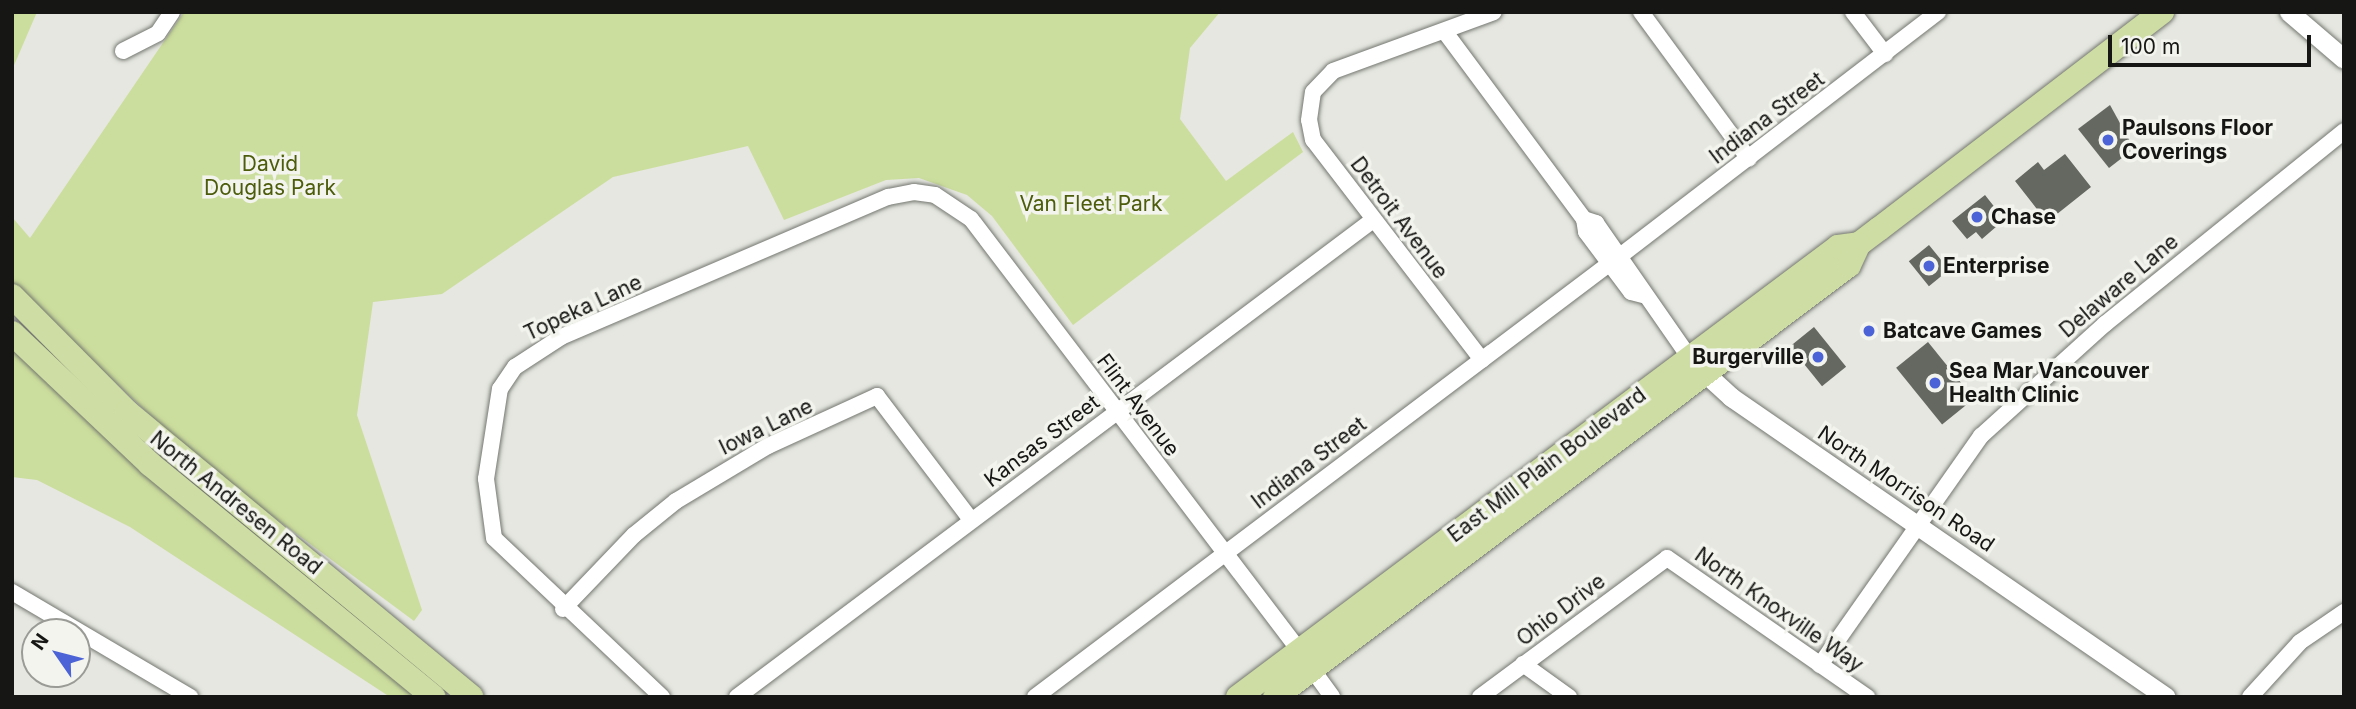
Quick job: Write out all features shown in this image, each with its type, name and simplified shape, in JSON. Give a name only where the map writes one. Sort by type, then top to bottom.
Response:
[{"type":"main road","name":"East Mill Plain Boulevard","points":[[1238,697],[1305,660],[1697,367],[1839,247],[1859,243],[2162,12]]},
{"type":"main road","name":"North Andresen Road","points":[[12,296],[136,421],[471,697]]},
{"type":"main road","name":"North Andresen Road","points":[[12,333],[131,447],[434,697]]},
{"type":"main road","name":"East Mill Plain Boulevard","points":[[1275,697],[1305,660]]},
{"type":"street","points":[[123,51],[158,33],[172,12]]},
{"type":"street","points":[[1445,32],[1494,12]]},
{"type":"street","points":[[1641,12],[1749,159]]},
{"type":"street","points":[[1853,12],[1885,54]]},
{"type":"street","name":"Indiana Street","points":[[1035,697],[1749,159],[1938,12]]},
{"type":"street","points":[[2289,12],[2344,59]]},
{"type":"street","name":"Detroit Avenue","points":[[1445,32],[1333,71],[1313,92],[1313,141],[1482,360]]},
{"type":"street","name":"North Morrison Road","points":[[1445,32],[1584,219],[1586,232],[1615,260],[1631,292],[1643,295],[1697,367],[2166,697]]},
{"type":"street","name":"Delaware Lane","points":[[1821,665],[1981,436],[2016,401],[2344,131]]},
{"type":"street","name":"Flint Avenue","points":[[934,194],[971,219],[1332,697]]},
{"type":"street","name":"Topeka Lane","points":[[662,697],[563,608],[494,538],[486,512],[500,389],[515,367],[561,337],[888,197],[934,194]]},
{"type":"street","name":"Kansas Street","points":[[737,697],[1373,220]]},
{"type":"street","name":"Iowa Lane","points":[[563,608],[634,535],[676,500],[768,446],[877,396],[971,520]]},
{"type":"street","name":"North Knoxville Way","points":[[1667,558],[1867,697]]},
{"type":"street","name":"Ohio Drive","points":[[1480,697],[1667,558]]},
{"type":"street","points":[[12,592],[190,697]]},
{"type":"street","points":[[2250,697],[2300,642],[2344,612]]},
{"type":"street","points":[[1523,664],[1569,697]]},
{"type":"green space","points":[[12,12],[37,12],[12,70]]},
{"type":"green space","name":"David Douglas Park","points":[[184,12],[1220,12],[1190,48],[1180,119],[1226,181],[1293,132],[1303,152],[1073,325],[992,216],[967,195],[919,178],[886,180],[784,220],[748,146],[613,177],[442,294],[373,302],[357,415],[422,610],[414,621],[201,463],[12,285],[12,217],[30,238]]},
{"type":"green space","points":[[12,341],[419,697],[390,697],[130,527],[37,480],[12,477]]},
{"type":"building","name":"Paulsons Floor Coverings","points":[[2110,105],[2131,143],[2131,151],[2109,168],[2078,129]]},
{"type":"building","points":[[2065,154],[2091,187],[2047,222],[2015,181],[2038,162],[2044,170]]},
{"type":"building","name":"Chase","points":[[1985,195],[2000,214],[1992,220],[1997,226],[1982,239],[1976,232],[1967,239],[1952,221]]},
{"type":"building","name":"Enterprise","points":[[1929,245],[1949,270],[1929,286],[1909,261]]},
{"type":"building","name":"Burgerville","points":[[1814,327],[1846,367],[1822,386],[1790,347]]},
{"type":"building","name":"Sea Mar Vancouver Health Clinic","points":[[1928,342],[1974,399],[1942,425],[1896,368]]},
{"type":"place","name":"Paulsons Floor Coverings","points":[[2108,140]]},
{"type":"place","name":"Chase","points":[[1977,217]]},
{"type":"place","name":"Enterprise","points":[[1929,266]]},
{"type":"place","name":"Batcave Games","points":[[1869,331]]},
{"type":"place","name":"Burgerville","points":[[1818,357]]},
{"type":"place","name":"Sea Mar Vancouver Health Clinic","points":[[1935,383]]},
{"type":"park label","name":"Van Fleet Park","points":[[1091,204]]}]
